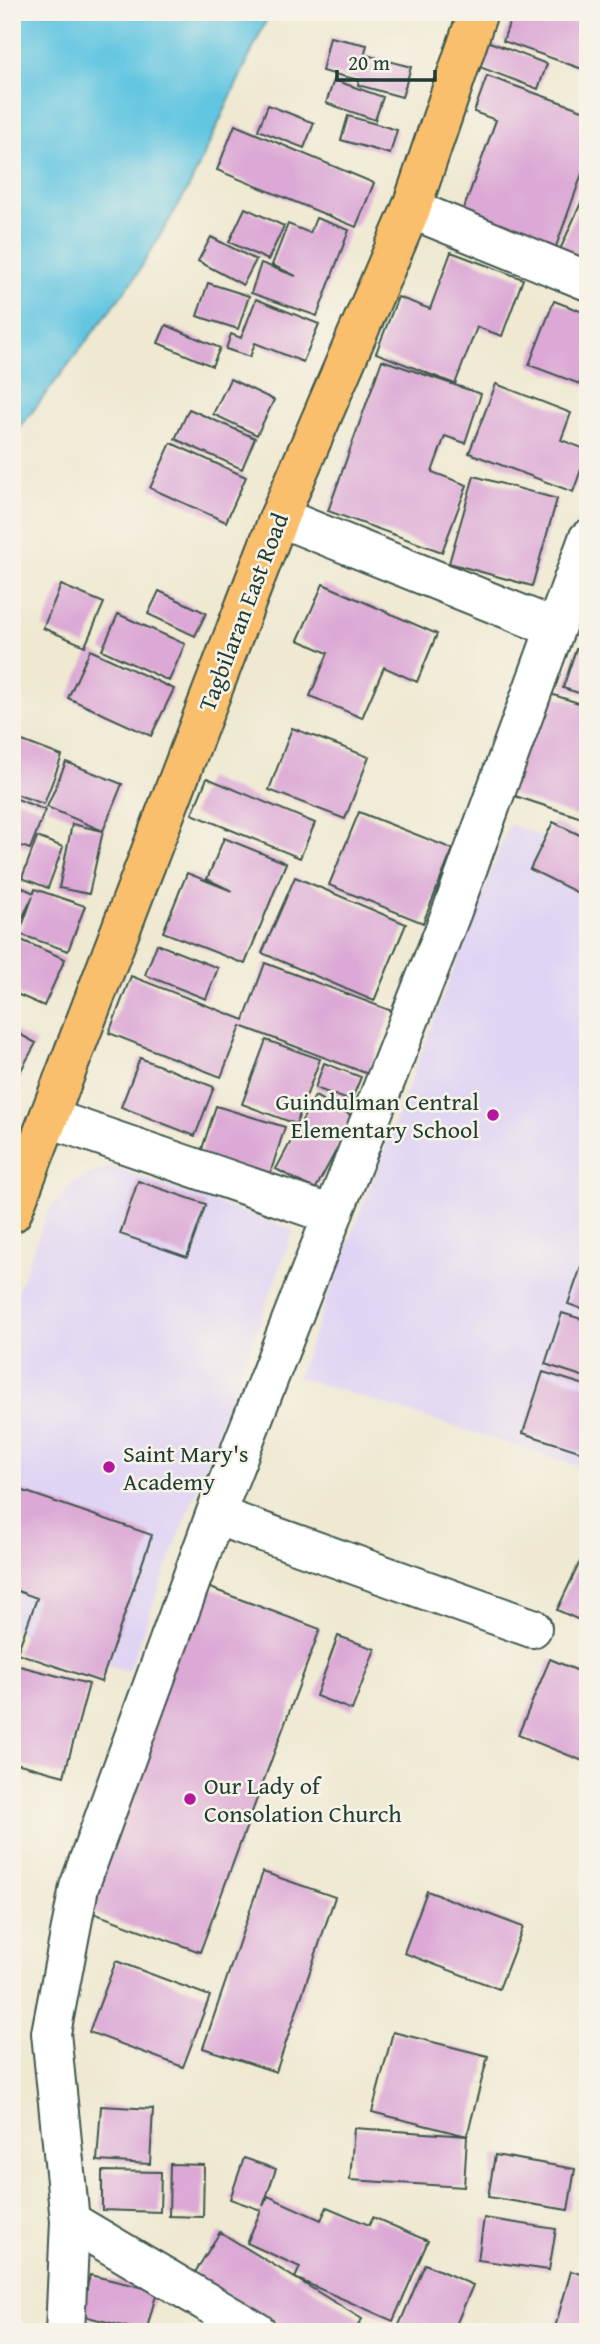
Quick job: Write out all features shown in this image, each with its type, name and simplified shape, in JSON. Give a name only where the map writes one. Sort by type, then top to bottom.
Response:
[{"type":"main road","name":"Tagbilaran East Road","points":[[12,1213],[279,517],[411,208],[478,12]]},
{"type":"street","points":[[411,208],[588,281]]},
{"type":"street","points":[[279,517],[555,628]]},
{"type":"street","points":[[65,2332],[70,2221],[51,2033],[79,1887],[215,1515],[452,911],[588,540]]},
{"type":"street","points":[[49,1118],[332,1215]]},
{"type":"street","points":[[215,1515],[532,1628]]},
{"type":"street","points":[[70,2221],[257,2332]]},
{"type":"shaded area","name":"Guindulman Central Elementary School","points":[[509,824],[588,853],[588,1469],[297,1377]]},
{"type":"shaded area","name":"Saint Mary's Academy","points":[[109,1166],[294,1230],[128,1672],[12,1629],[12,1305],[47,1213],[74,1182]]},
{"type":"water","points":[[12,12],[270,12],[189,187],[134,279],[12,438]]},
{"type":"building","points":[[513,12],[575,12],[588,17],[588,71],[503,41]]},
{"type":"building","points":[[330,37],[367,45],[361,69],[366,55],[411,67],[402,97],[358,85],[359,80],[322,71]]},
{"type":"building","points":[[487,41],[547,64],[538,89],[477,66]]},
{"type":"building","points":[[487,76],[588,112],[588,157],[554,252],[460,219],[496,120],[474,112]]},
{"type":"building","points":[[334,80],[383,97],[375,120],[326,103]]},
{"type":"building","points":[[268,105],[314,123],[304,148],[258,130]]},
{"type":"building","points":[[348,116],[397,130],[390,154],[341,140]]},
{"type":"building","points":[[235,125],[374,183],[356,227],[217,170]]},
{"type":"building","points":[[588,187],[588,264],[559,252]]},
{"type":"building","points":[[245,208],[284,226],[268,260],[229,242]]},
{"type":"building","points":[[316,218],[349,230],[317,316],[251,293],[261,263],[296,276],[272,265],[288,224],[310,233]]},
{"type":"building","points":[[211,237],[256,260],[243,285],[198,261]]},
{"type":"building","points":[[451,252],[523,279],[502,336],[477,327],[455,384],[376,353],[398,297],[430,309]]},
{"type":"building","points":[[208,283],[249,296],[238,329],[197,316]]},
{"type":"building","points":[[256,299],[319,324],[303,362],[255,343],[250,357],[226,349],[231,334],[241,338]]},
{"type":"building","points":[[554,301],[588,314],[588,387],[529,365]]},
{"type":"building","points":[[166,325],[220,348],[212,366],[158,343]]},
{"type":"building","points":[[382,360],[481,394],[465,443],[445,436],[432,472],[467,485],[442,552],[328,511]]},
{"type":"building","points":[[230,379],[274,400],[257,435],[213,414]]},
{"type":"building","points":[[496,384],[571,413],[561,440],[588,450],[573,492],[469,453]]},
{"type":"building","points":[[189,409],[255,438],[242,469],[175,439]]},
{"type":"building","points":[[171,443],[246,477],[226,522],[150,488]]},
{"type":"building","points":[[474,476],[557,499],[532,586],[449,563]]},
{"type":"building","points":[[323,584],[437,634],[417,682],[384,667],[362,718],[310,696],[328,653],[298,640]]},
{"type":"building","points":[[61,585],[104,603],[85,646],[43,628]]},
{"type":"building","points":[[159,591],[206,613],[195,636],[148,614]]},
{"type":"building","points":[[118,614],[185,644],[169,681],[102,650]]},
{"type":"building","points":[[576,649],[588,653],[588,696],[563,688]]},
{"type":"building","points":[[90,650],[174,689],[151,736],[68,698]]},
{"type":"building","points":[[541,691],[588,706],[588,820],[506,793]]},
{"type":"building","points":[[292,728],[369,757],[345,819],[269,790]]},
{"type":"building","points":[[12,737],[62,756],[44,804],[12,793]]},
{"type":"building","points":[[66,762],[122,784],[103,831],[47,807]]},
{"type":"building","points":[[207,778],[315,823],[300,858],[192,814]]},
{"type":"building","points":[[12,797],[45,810],[30,849],[12,843]]},
{"type":"building","points":[[359,812],[453,849],[423,923],[329,885]]},
{"type":"building","points":[[553,822],[588,839],[588,877],[580,894],[530,869]]},
{"type":"building","points":[[72,824],[103,831],[89,894],[59,888]]},
{"type":"building","points":[[37,837],[63,847],[48,888],[22,878]]},
{"type":"building","points":[[224,838],[286,863],[245,964],[163,932],[187,873],[232,891],[207,879]]},
{"type":"building","points":[[295,877],[406,924],[374,1001],[262,953]]},
{"type":"building","points":[[12,883],[34,893],[35,889],[85,906],[68,951],[19,934],[33,896],[16,931],[12,929]]},
{"type":"building","points":[[12,936],[65,959],[44,1006],[12,992]]},
{"type":"building","points":[[157,944],[218,968],[206,999],[145,975]]},
{"type":"building","points":[[265,963],[392,1011],[368,1074],[241,1026],[221,1077],[109,1033],[131,976],[244,1020]]},
{"type":"building","points":[[12,1030],[36,1043],[19,1074],[12,1071]]},
{"type":"building","points":[[266,1040],[320,1059],[296,1124],[242,1104]]},
{"type":"building","points":[[140,1058],[214,1087],[195,1136],[121,1107]]},
{"type":"building","points":[[324,1063],[361,1077],[351,1101],[315,1088]]},
{"type":"building","points":[[12,1080],[19,1082],[12,1099]]},
{"type":"building","points":[[315,1096],[354,1117],[315,1190],[276,1169]]},
{"type":"building","points":[[216,1106],[285,1127],[269,1177],[200,1155]]},
{"type":"building","points":[[138,1181],[206,1204],[187,1257],[120,1234]]},
{"type":"building","points":[[588,1247],[588,1311],[568,1304]]},
{"type":"building","points":[[562,1313],[588,1321],[588,1378],[545,1364]]},
{"type":"building","points":[[543,1372],[588,1386],[588,1454],[523,1433]]},
{"type":"building","points":[[12,1487],[152,1535],[101,1682],[17,1653],[37,1598],[12,1589]]},
{"type":"building","points":[[588,1545],[588,1624],[557,1610]]},
{"type":"building","name":"Our Lady of Consolation Church","points":[[202,1585],[320,1629],[200,1952],[82,1909]]},
{"type":"building","points":[[338,1636],[375,1649],[352,1710],[316,1696]]},
{"type":"building","points":[[550,1659],[588,1675],[588,1763],[518,1735]]},
{"type":"building","points":[[12,1664],[89,1684],[64,1776],[12,1762]]},
{"type":"building","points":[[263,1872],[335,1897],[276,2072],[203,2048]]},
{"type":"building","points":[[427,1891],[523,1927],[499,1989],[404,1953]]},
{"type":"building","points":[[116,1961],[210,1996],[183,2067],[89,2032]]},
{"type":"building","points":[[393,2032],[488,2056],[467,2136],[372,2112]]},
{"type":"building","points":[[101,2106],[153,2109],[150,2164],[97,2161]]},
{"type":"building","points":[[354,2128],[467,2136],[464,2187],[350,2180]]},
{"type":"building","points":[[495,2155],[575,2169],[568,2210],[488,2197]]},
{"type":"building","points":[[244,2158],[276,2169],[263,2206],[268,2196],[321,2220],[327,2207],[369,2225],[373,2217],[428,2241],[393,2321],[295,2278],[300,2267],[247,2243],[261,2210],[230,2199]]},
{"type":"building","points":[[170,2164],[204,2165],[203,2217],[169,2216]]},
{"type":"building","points":[[102,2171],[161,2172],[160,2212],[102,2210]]},
{"type":"building","points":[[484,2218],[556,2229],[549,2270],[478,2260]]},
{"type":"building","points":[[220,2232],[362,2319],[354,2332],[287,2332],[194,2274]]},
{"type":"building","points":[[425,2264],[473,2285],[453,2332],[396,2332]]},
{"type":"building","points":[[571,2271],[588,2276],[588,2332],[554,2331]]},
{"type":"building","points":[[90,2275],[157,2291],[146,2332],[80,2315]]},
{"type":"place","name":"Guindulman Central Elementary School","points":[[493,1115]]},
{"type":"place","name":"Saint Mary's Academy","points":[[109,1467]]},
{"type":"place","name":"Our Lady of Consolation Church","points":[[190,1799]]}]
